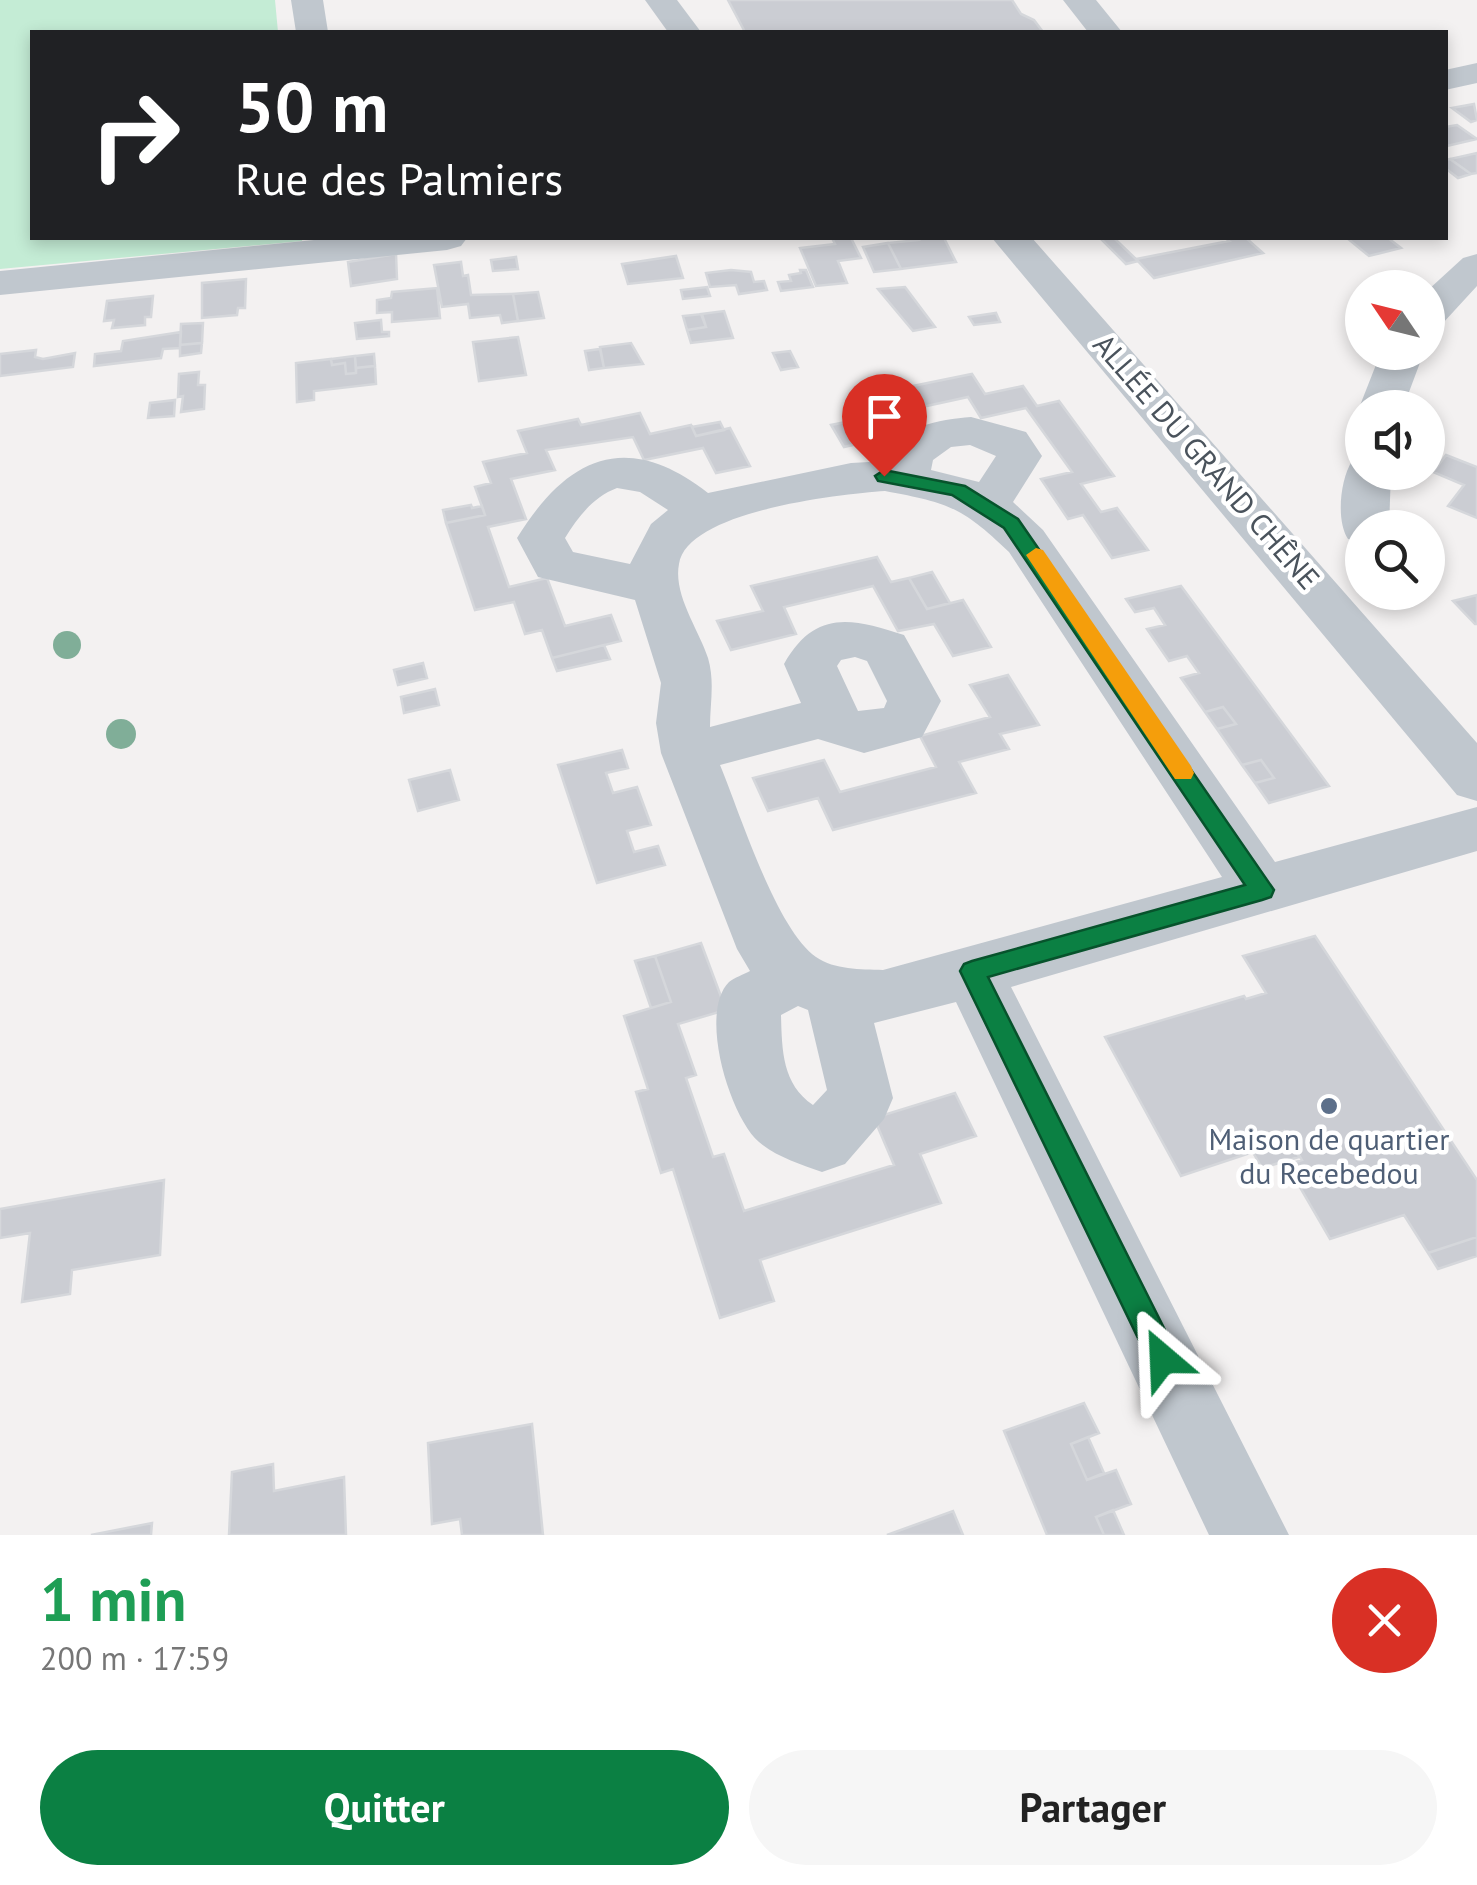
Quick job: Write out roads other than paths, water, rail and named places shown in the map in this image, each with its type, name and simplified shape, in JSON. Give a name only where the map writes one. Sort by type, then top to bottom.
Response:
[{"type":"street","points":[[308,0],[312,30]]},
{"type":"street","points":[[661,0],[683,30]]},
{"type":"street","points":[[1079,0],[1103,30]]},
{"type":"street","points":[[1448,79],[1477,73]]},
{"type":"street","points":[[0,283],[427,240]]},
{"type":"street","name":"ALLÉE DU GRAND CHÊNE","points":[[1013,240],[1477,780]]},
{"type":"street","points":[[1445,295],[1477,266]]},
{"type":"street","points":[[655,586],[554,565],[540,538],[564,498],[598,476],[637,476],[658,481],[703,513]]},
{"type":"street","points":[[1262,890],[1026,541],[988,506],[958,490],[906,479],[851,478],[703,513],[668,535],[654,563],[655,586],[682,659],[688,753],[766,949],[815,985],[883,996],[1262,890],[1477,829]]},
{"type":"street","points":[[1371,610],[1375,658]]},
{"type":"street","points":[[688,753],[833,715]]},
{"type":"street","points":[[972,971],[1250,1535]]},
{"type":"place","name":"Maison de quartier du Recebedou","points":[[1329,1106]]}]
